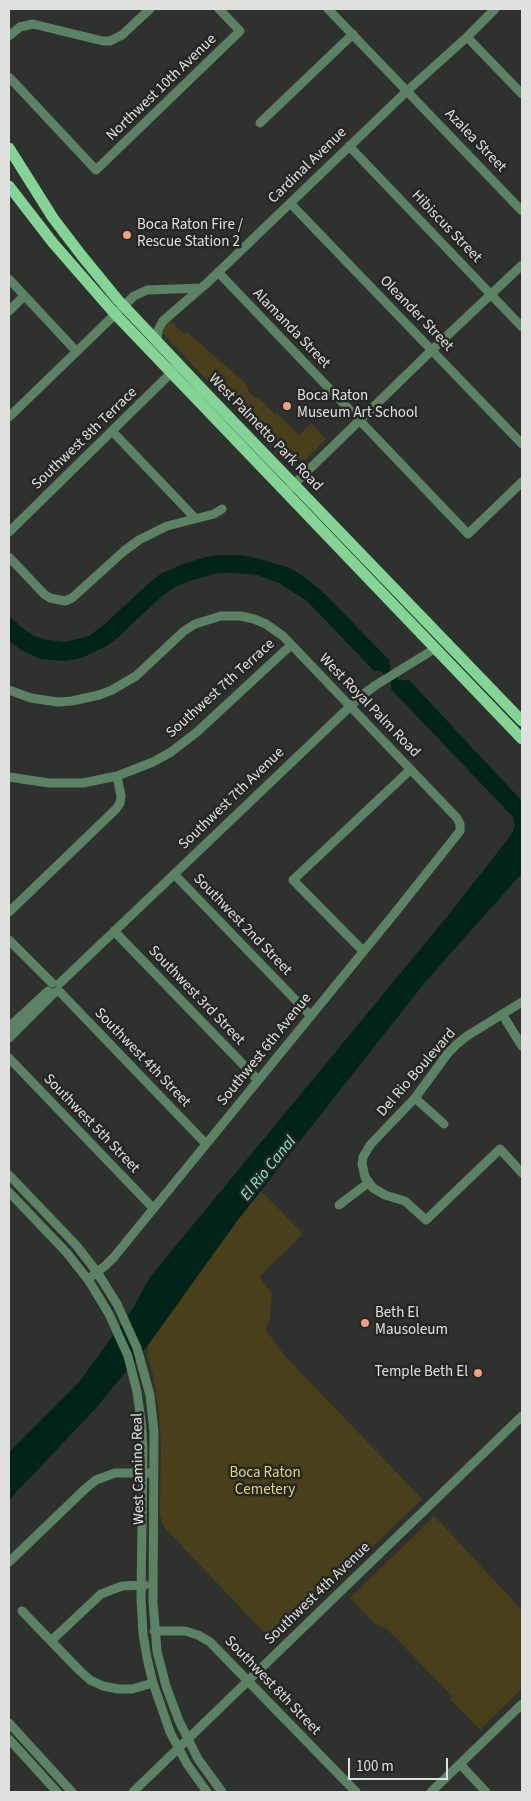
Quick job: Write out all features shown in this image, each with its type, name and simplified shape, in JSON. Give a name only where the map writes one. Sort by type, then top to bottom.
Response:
[{"type":"main road","name":"West Palmetto Park Road","points":[[9,148],[62,231],[97,275],[157,342],[175,369]]},
{"type":"main road","name":"West Palmetto Park Road","points":[[9,186],[53,244],[115,314],[175,369],[290,489],[522,739]]},
{"type":"main road","name":"West Palmetto Park Road","points":[[290,489],[518,717]]},
{"type":"main road","points":[[436,648],[444,646],[466,668],[476,673]]},
{"type":"main road","points":[[475,690],[484,692],[505,712],[518,717]]},
{"type":"street","points":[[9,36],[20,27],[33,24],[103,41],[110,41],[122,35],[150,9]]},
{"type":"street","name":"Northwest 10th Avenue","points":[[9,76],[96,170],[240,31],[219,9]]},
{"type":"street","name":"Azalea Street","points":[[328,9],[522,211]]},
{"type":"street","name":"Cardinal Avenue","points":[[157,342],[158,330],[163,322],[218,272],[407,90],[468,37],[495,9]]},
{"type":"street","points":[[260,123],[353,34]]},
{"type":"street","points":[[468,37],[522,94]]},
{"type":"street","name":"Hibiscus Street","points":[[349,146],[522,327]]},
{"type":"street","name":"Oleander Street","points":[[290,203],[522,444]]},
{"type":"street","points":[[290,489],[522,265]]},
{"type":"street","name":"Alamanda Street","points":[[218,272],[468,534],[522,482]]},
{"type":"street","points":[[9,279],[76,352]]},
{"type":"street","points":[[9,417],[134,296],[147,290],[201,288]]},
{"type":"street","points":[[9,311],[24,296]]},
{"type":"street","name":"Southwest 8th Terrace","points":[[9,532],[175,369]]},
{"type":"street","points":[[112,431],[195,518]]},
{"type":"street","points":[[9,557],[44,594],[57,601],[65,601],[72,598],[96,575],[139,540],[167,526],[214,514],[222,509]]},
{"type":"street","name":"West Royal Palm Road","points":[[9,690],[31,698],[58,702],[99,695],[124,684],[136,676],[184,631],[195,624],[214,617],[241,616],[266,624],[278,632],[457,818],[460,824],[460,831],[458,833]]},
{"type":"street","name":"Southwest 7th Terrace","points":[[117,776],[153,762],[182,744],[291,645]]},
{"type":"street","name":"Southwest 7th Avenue","points":[[9,1038],[55,988],[350,706],[376,685],[436,648]]},
{"type":"street","points":[[363,952],[294,880],[410,770]]},
{"type":"street","points":[[9,777],[62,784],[96,781],[117,776],[121,796],[120,803],[116,809],[9,912]]},
{"type":"street","name":"Southwest 6th Avenue","points":[[88,1279],[109,1263],[458,833]]},
{"type":"street","name":"Southwest 2nd Street","points":[[174,874],[311,1016]]},
{"type":"street","name":"Southwest 3rd Street","points":[[114,931],[258,1080]]},
{"type":"street","name":"Southwest 4th Street","points":[[9,940],[206,1144]]},
{"type":"street","name":"Southwest 7th Avenue","points":[[9,1027],[55,988]]},
{"type":"street","name":"Del Rio Boulevard","points":[[368,1183],[362,1164],[366,1151],[414,1098],[448,1053],[457,1044],[522,1002]]},
{"type":"street","points":[[502,1014],[522,1046]]},
{"type":"street","name":"Southwest 5th Street","points":[[9,1058],[154,1208]]},
{"type":"street","points":[[414,1098],[444,1124]]},
{"type":"street","points":[[339,1205],[368,1183],[379,1192],[406,1201],[426,1220],[500,1150],[522,1173]]},
{"type":"street","name":"West Camino Real","points":[[9,1175],[76,1245],[98,1272],[124,1318],[141,1361],[152,1407],[154,1438],[154,1631],[166,1686],[174,1710],[187,1740],[203,1767],[222,1792]]},
{"type":"street","name":"West Camino Real","points":[[9,1192],[67,1253],[88,1279],[116,1328],[132,1371],[141,1416],[143,1473],[141,1585],[143,1634],[153,1683],[164,1718],[178,1748],[207,1792]]},
{"type":"street","points":[[109,1314],[118,1314],[124,1318]]},
{"type":"street","name":"Southwest 4th Avenue","points":[[133,1792],[522,1416]]},
{"type":"street","points":[[9,1562],[96,1480],[115,1473],[154,1474]]},
{"type":"street","points":[[51,1641],[90,1602],[102,1594],[122,1586],[153,1585]]},
{"type":"street","points":[[22,1611],[84,1676],[103,1686],[125,1689],[153,1683]]},
{"type":"street","name":"Southwest 8th Street","points":[[154,1631],[178,1630],[198,1635],[210,1642],[356,1792]]},
{"type":"street","points":[[431,1792],[522,1704]]},
{"type":"street","points":[[9,1723],[22,1745],[57,1791],[64,1783]]},
{"type":"street","points":[[9,1739],[22,1745],[72,1792]]},
{"type":"street","points":[[460,1764],[486,1792]]},
{"type":"green space","points":[[167,321],[172,322],[184,334],[187,332],[245,383],[250,394],[262,401],[275,415],[277,413],[299,435],[311,423],[326,439],[295,471],[162,333],[161,329]]},
{"type":"green space","name":"Boca Raton Cemetery","points":[[261,1191],[303,1234],[259,1277],[272,1293],[270,1321],[265,1329],[285,1356],[422,1499],[274,1643],[162,1523],[160,1514],[161,1447],[159,1413],[153,1375],[147,1356],[148,1345],[237,1221]]},
{"type":"green space","points":[[434,1516],[522,1610],[522,1689],[480,1730],[450,1699],[452,1696],[387,1629],[375,1624],[350,1598]]},
{"type":"water","name":"El Rio Canal","points":[[241,555],[260,559],[290,568],[303,576],[326,595],[390,661],[390,669],[399,680],[409,680],[522,801],[522,873],[426,981],[237,1221],[148,1345],[96,1408],[9,1500],[9,1452],[80,1381],[133,1308],[150,1277],[450,913],[511,835],[515,826],[513,817],[391,689],[391,682],[381,671],[374,671],[307,601],[279,583],[257,575],[235,573],[219,573],[189,581],[173,588],[160,598],[114,641],[81,658],[65,661],[41,659],[21,650],[9,641],[9,615],[22,628],[34,636],[48,640],[65,642],[89,636],[162,573],[206,557]]},
{"type":"place","name":"Boca Raton Fire / Rescue Station 2","points":[[127,235]]},
{"type":"place","name":"Boca Raton Museum Art School","points":[[287,406]]},
{"type":"place","name":"Beth El Mausoleum","points":[[365,1323]]},
{"type":"place","name":"Temple Beth El","points":[[478,1373]]}]
